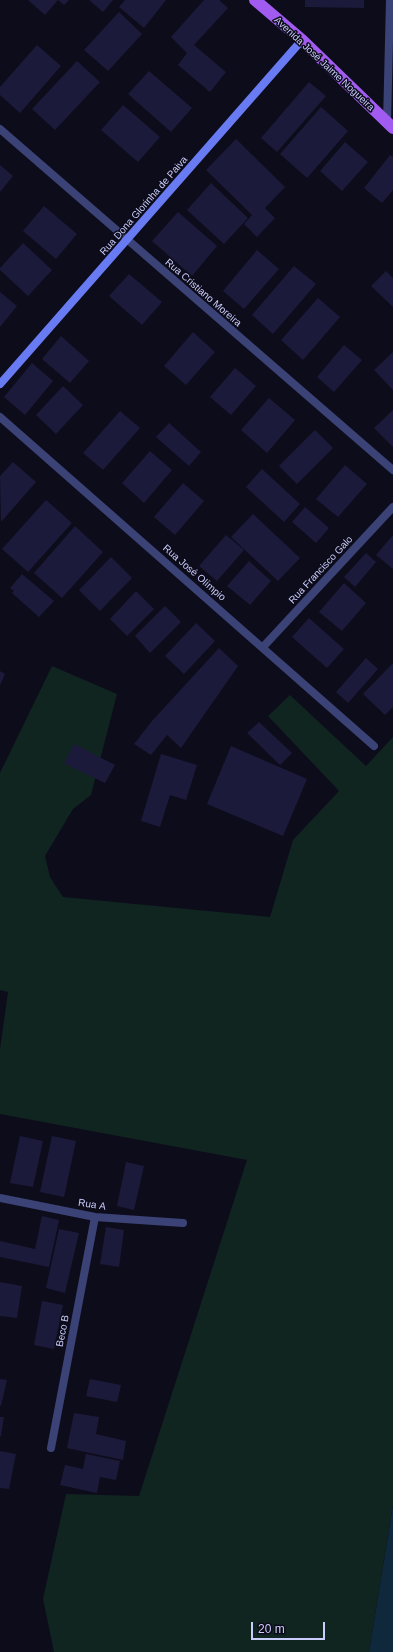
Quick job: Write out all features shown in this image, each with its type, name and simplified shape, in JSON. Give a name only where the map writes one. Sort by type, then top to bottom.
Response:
[{"type":"main road","name":"Avenida José Jaime Nogueira","points":[[255,0],[302,40],[390,126]]},
{"type":"street","points":[[390,0],[390,126]]},
{"type":"street","name":"Rua Dona Glorinha de Paiva","points":[[0,384],[302,40]]},
{"type":"street","name":"Rua Cristiano Moreira","points":[[0,129],[393,470]]},
{"type":"street","name":"Rua José Olímpio","points":[[0,417],[374,746]]},
{"type":"street","name":"Rua Francisco Galo","points":[[263,647],[393,507]]},
{"type":"street","name":"Rua A","points":[[0,1198],[95,1217],[183,1224]]},
{"type":"street","name":"Beco B","points":[[51,1448],[95,1217]]},
{"type":"green space","points":[[52,666],[117,694],[91,795],[73,809],[45,856],[50,877],[63,897],[270,917],[293,840],[339,791],[268,716],[290,695],[366,766],[393,737],[393,1505],[369,1652],[54,1652],[43,1599],[66,1494],[139,1496],[247,1160],[0,1114],[0,1049],[8,992],[0,990],[0,773]]},
{"type":"water","points":[[393,1505],[393,1652],[369,1652]]},
{"type":"building","points":[[28,0],[58,0],[45,15]]},
{"type":"building","points":[[58,0],[69,0],[64,5]]},
{"type":"building","points":[[89,0],[113,0],[103,12]]},
{"type":"building","points":[[125,0],[166,0],[144,28],[119,7]]},
{"type":"building","points":[[204,0],[219,0],[228,8],[194,45],[226,72],[210,92],[178,65],[187,53],[171,37]]},
{"type":"building","points":[[305,0],[364,0],[364,8],[305,7]]},
{"type":"building","points":[[119,12],[142,34],[108,71],[84,50]]},
{"type":"building","points":[[37,45],[61,66],[20,113],[0,95],[0,87]]},
{"type":"building","points":[[77,61],[100,82],[55,130],[32,109]]},
{"type":"building","points":[[149,71],[192,108],[171,132],[128,94]]},
{"type":"building","points":[[309,82],[326,96],[277,152],[261,138]]},
{"type":"building","points":[[123,105],[160,137],[138,162],[101,130]]},
{"type":"building","points":[[321,107],[348,131],[307,178],[280,154]]},
{"type":"building","points":[[236,139],[285,187],[265,208],[275,218],[257,237],[244,224],[252,215],[206,170]]},
{"type":"building","points":[[345,142],[368,162],[342,191],[320,171]]},
{"type":"building","points":[[390,155],[393,157],[393,190],[382,203],[364,188]]},
{"type":"building","points":[[0,165],[13,176],[0,192]]},
{"type":"building","points":[[211,183],[248,218],[224,244],[187,210]]},
{"type":"building","points":[[44,206],[77,234],[56,259],[23,231]]},
{"type":"building","points":[[178,212],[217,246],[192,276],[152,241]]},
{"type":"building","points":[[23,243],[52,270],[28,296],[0,270],[0,268]]},
{"type":"building","points":[[257,250],[279,269],[244,309],[223,291]]},
{"type":"building","points":[[294,266],[316,284],[273,334],[252,315]]},
{"type":"building","points":[[386,271],[393,278],[393,307],[371,286]]},
{"type":"building","points":[[129,274],[162,302],[142,325],[109,296]]},
{"type":"building","points":[[0,292],[17,306],[0,327]]},
{"type":"building","points":[[318,298],[340,317],[303,360],[281,340]]},
{"type":"building","points":[[193,332],[215,352],[186,385],[164,366]]},
{"type":"building","points":[[61,336],[89,361],[70,383],[42,359]]},
{"type":"building","points":[[344,345],[362,360],[334,392],[317,377]]},
{"type":"building","points":[[393,352],[393,390],[374,370]]},
{"type":"building","points":[[32,363],[53,381],[25,415],[4,397]]},
{"type":"building","points":[[235,368],[256,386],[231,415],[210,397]]},
{"type":"building","points":[[63,386],[83,405],[56,434],[36,415]]},
{"type":"building","points":[[269,398],[295,420],[267,453],[241,430]]},
{"type":"building","points":[[393,410],[393,447],[374,428]]},
{"type":"building","points":[[120,411],[140,428],[103,470],[83,453]]},
{"type":"building","points":[[169,423],[201,452],[189,466],[156,437]]},
{"type":"building","points":[[315,430],[333,448],[297,484],[279,466]]},
{"type":"building","points":[[150,451],[172,470],[144,503],[122,483]]},
{"type":"building","points":[[13,462],[36,482],[1,522],[0,476]]},
{"type":"building","points":[[345,465],[367,484],[338,517],[316,499]]},
{"type":"building","points":[[262,469],[300,504],[284,522],[246,487]]},
{"type":"building","points":[[183,483],[204,501],[175,535],[154,517]]},
{"type":"building","points":[[46,500],[72,523],[28,572],[2,549]]},
{"type":"building","points":[[305,507],[329,528],[316,543],[292,522]]},
{"type":"building","points":[[253,514],[300,558],[278,581],[231,537]]},
{"type":"building","points":[[75,526],[103,552],[62,598],[34,573]]},
{"type":"building","points":[[226,535],[244,550],[217,581],[199,566]]},
{"type":"building","points":[[393,535],[393,569],[376,555]]},
{"type":"building","points":[[366,553],[376,562],[355,587],[344,577]]},
{"type":"building","points":[[111,557],[132,578],[100,611],[79,590]]},
{"type":"building","points":[[249,561],[271,581],[250,605],[227,586]]},
{"type":"building","points":[[22,574],[54,601],[39,617],[12,593],[14,591],[10,588]]},
{"type":"building","points":[[344,583],[366,603],[342,631],[319,612]]},
{"type":"building","points":[[136,591],[154,609],[127,636],[110,619]]},
{"type":"building","points":[[165,606],[181,622],[150,653],[135,636]]},
{"type":"building","points":[[309,618],[344,649],[327,668],[292,637]]},
{"type":"building","points":[[196,623],[215,641],[184,674],[165,656]]},
{"type":"building","points":[[219,648],[238,666],[181,748],[167,735],[151,755],[134,744],[152,721]]},
{"type":"building","points":[[366,658],[378,669],[348,703],[336,692]]},
{"type":"building","points":[[393,663],[393,707],[385,715],[363,694]]},
{"type":"building","points":[[0,671],[5,674],[0,685]]},
{"type":"building","points":[[259,722],[292,753],[280,765],[247,733]]},
{"type":"building","points":[[74,744],[115,765],[105,783],[64,763]]},
{"type":"building","points":[[231,746],[307,779],[283,836],[207,804]]},
{"type":"building","points":[[161,754],[197,765],[186,800],[170,795],[160,827],[141,821]]},
{"type":"building","points":[[20,1136],[43,1141],[33,1187],[10,1183]]},
{"type":"building","points":[[52,1136],[76,1141],[64,1197],[40,1192]]},
{"type":"building","points":[[126,1162],[144,1166],[134,1210],[117,1206]]},
{"type":"building","points":[[42,1216],[59,1220],[49,1267],[0,1257],[0,1241],[35,1249]]},
{"type":"building","points":[[106,1227],[124,1230],[119,1267],[100,1264]]},
{"type":"building","points":[[59,1229],[79,1233],[65,1293],[46,1288]]},
{"type":"building","points":[[0,1282],[22,1286],[17,1318],[0,1316]]},
{"type":"building","points":[[42,1301],[63,1305],[54,1349],[34,1345]]},
{"type":"building","points":[[0,1379],[7,1380],[1,1406],[0,1405]]},
{"type":"building","points":[[90,1379],[121,1385],[117,1402],[86,1396]]},
{"type":"building","points":[[74,1413],[99,1417],[96,1434],[126,1441],[123,1460],[67,1448]]},
{"type":"building","points":[[0,1417],[4,1417],[1,1436],[0,1436]]},
{"type":"building","points":[[0,1451],[16,1454],[9,1489],[0,1488]]},
{"type":"building","points":[[86,1454],[120,1461],[116,1480],[100,1477],[97,1493],[60,1485],[65,1465],[83,1469]]}]
